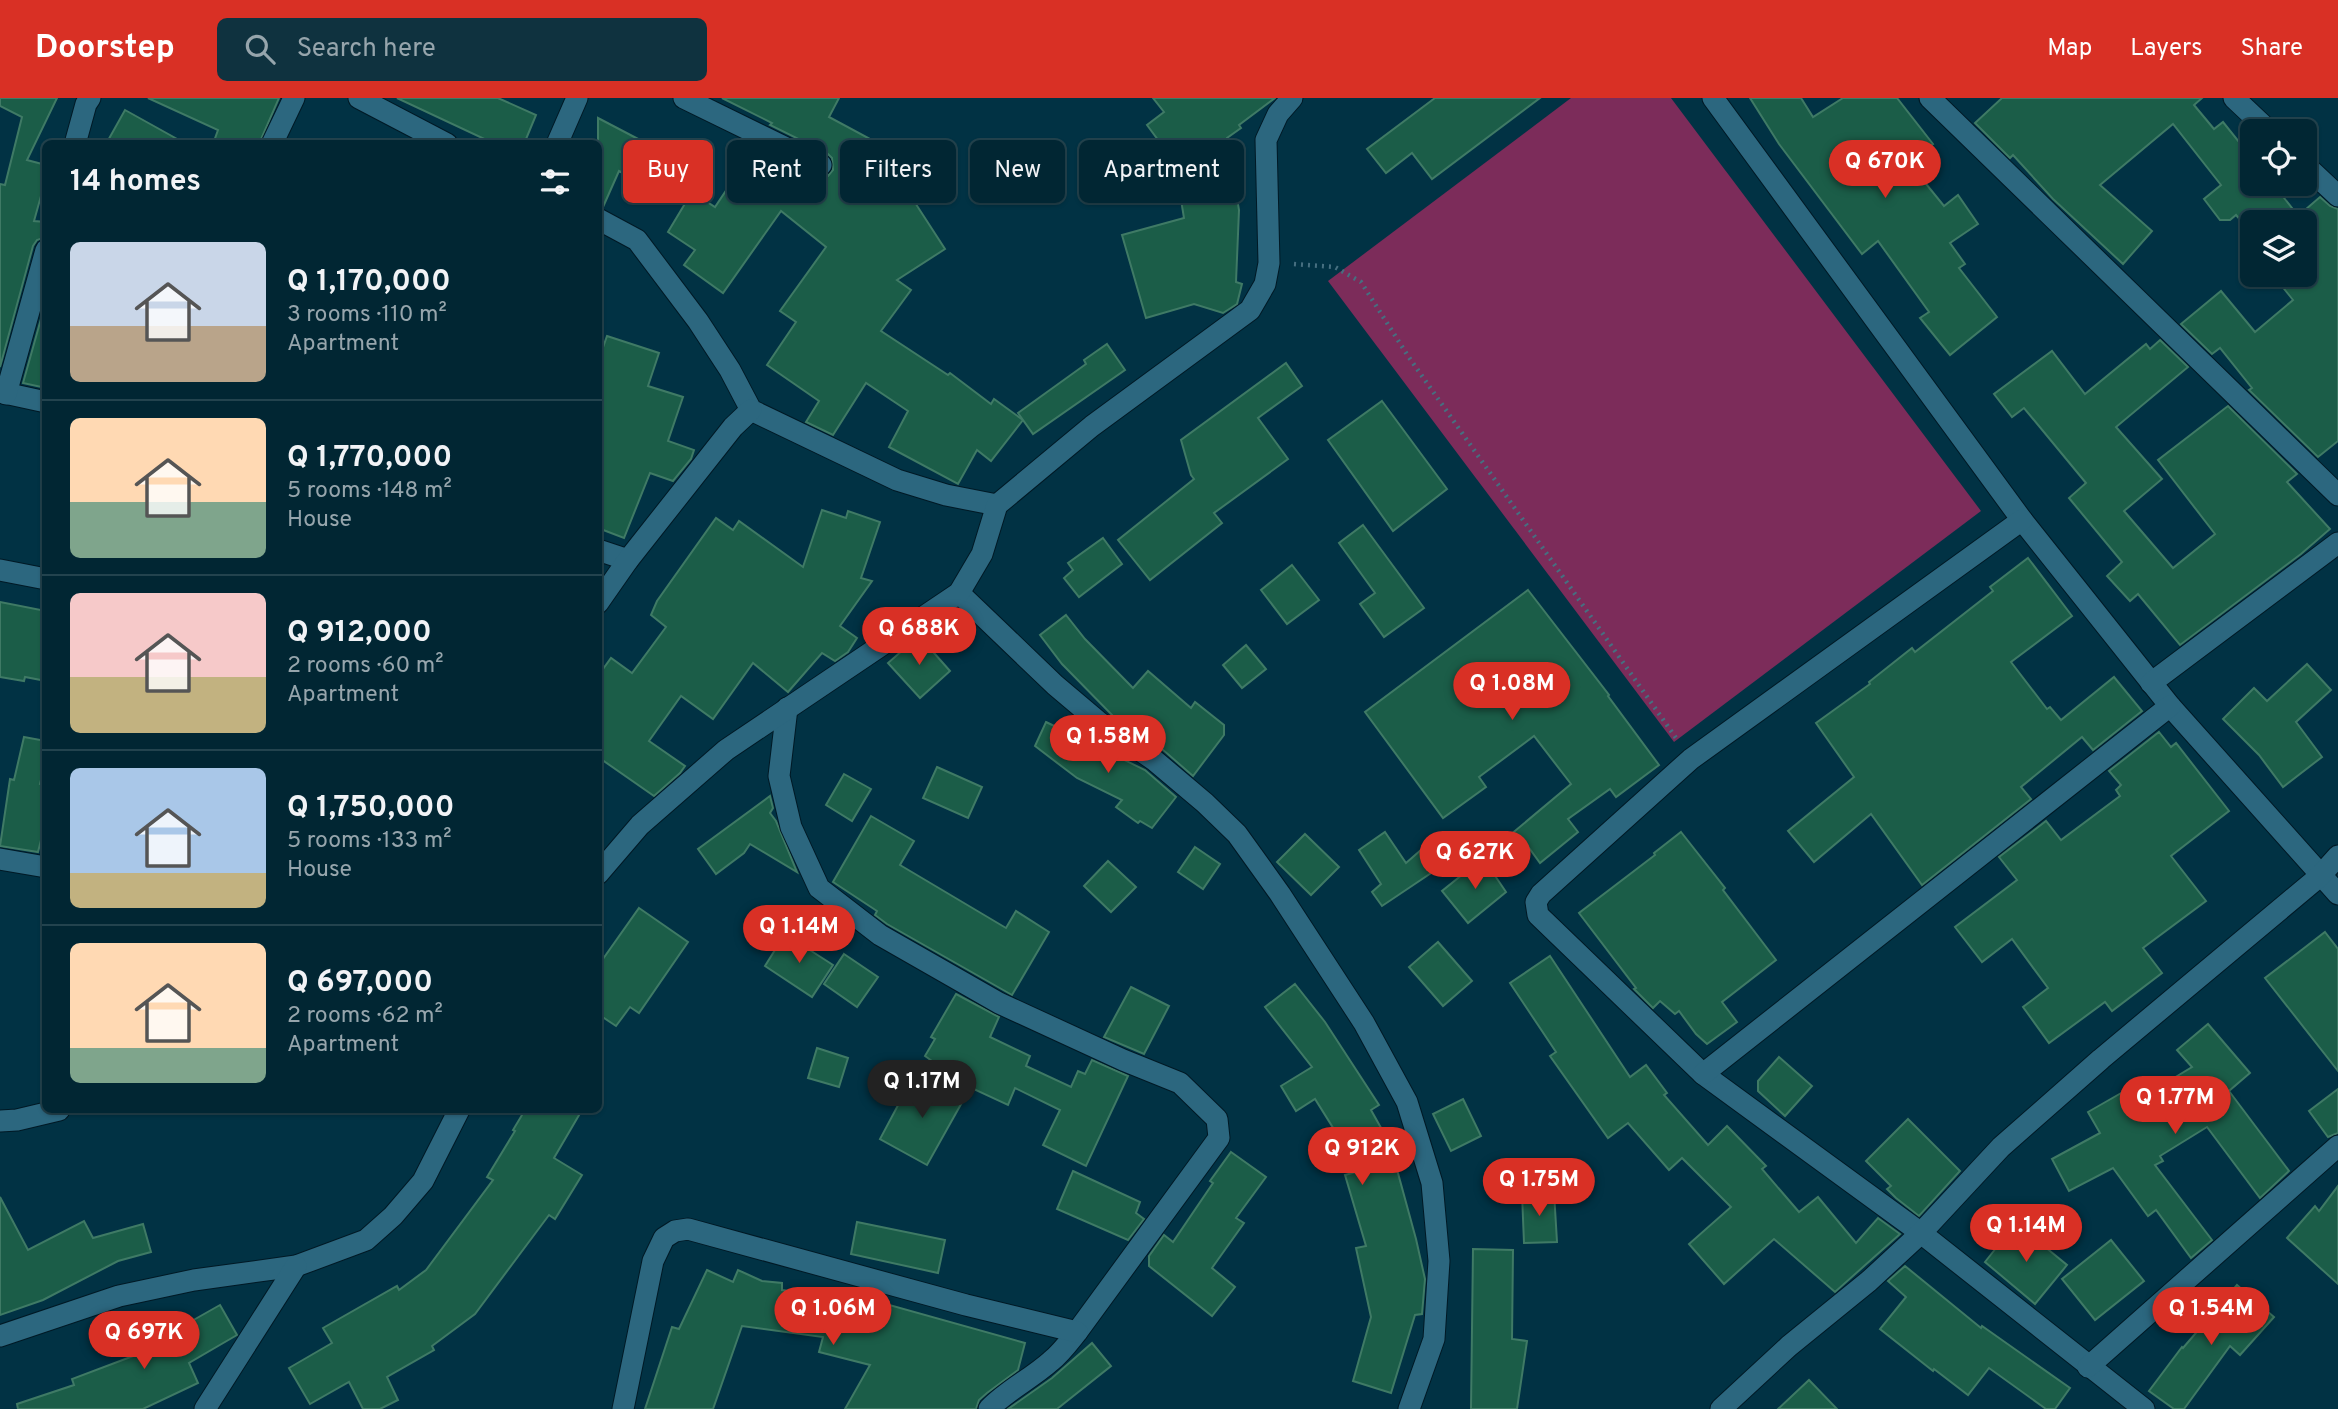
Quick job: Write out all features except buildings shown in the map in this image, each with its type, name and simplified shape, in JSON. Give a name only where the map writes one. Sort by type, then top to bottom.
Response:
[{"type":"street","points":[[76,140],[90,98]]},
{"type":"street","points":[[274,140],[293,98]]},
{"type":"street","points":[[359,98],[439,140]]},
{"type":"street","points":[[559,140],[577,98]]},
{"type":"street","points":[[684,98],[770,140]]},
{"type":"street","points":[[602,869],[640,825],[726,750],[959,593],[982,554],[997,505],[1092,426],[1250,310],[1265,284],[1269,263],[1266,140],[1278,114],[1292,98]]},
{"type":"street","points":[[1713,98],[2022,520],[2170,706],[2338,894]]},
{"type":"street","points":[[1930,98],[2338,495]]},
{"type":"street","points":[[2234,98],[2256,119]]},
{"type":"street","points":[[2317,177],[2338,197]]},
{"type":"street","points":[[602,221],[637,240],[704,331],[730,370],[751,410],[897,480],[946,495],[997,505]]},
{"type":"street","points":[[42,263],[3,393],[42,401]]},
{"type":"street","points":[[602,597],[628,560],[733,427],[751,410]]},
{"type":"street","points":[[2022,520],[1692,759],[1541,894],[1536,902],[1538,915],[1703,1074],[1921,1233],[2144,1409]]},
{"type":"street","points":[[2151,683],[2338,543]]},
{"type":"street","points":[[602,552],[628,560]]},
{"type":"street","points":[[0,570],[42,578]]},
{"type":"street","points":[[959,593],[1055,685],[1100,723],[1154,760],[1237,834],[1280,894],[1364,1023],[1407,1102],[1432,1183],[1439,1261],[1434,1339],[1409,1409]]},
{"type":"street","points":[[1703,1074],[2170,706]]},
{"type":"street","points":[[787,708],[779,776],[791,827],[820,888],[880,935],[999,1003],[1180,1083],[1217,1119],[1219,1138],[1077,1332],[1052,1361],[999,1398],[989,1409]]},
{"type":"street","points":[[1721,1409],[1789,1346],[1870,1281],[1921,1233],[2011,1139],[2101,1059],[2320,876],[2338,856]]},
{"type":"street","points":[[0,859],[42,866]]},
{"type":"street","points":[[0,1121],[46,1113]]},
{"type":"street","points":[[0,1336],[119,1296],[194,1280],[296,1266],[366,1240],[393,1216],[423,1181],[457,1113]]},
{"type":"street","points":[[2088,1367],[2338,1146]]},
{"type":"street","points":[[622,1409],[653,1261],[664,1238],[675,1231],[688,1229],[966,1305],[1077,1332]]},
{"type":"street","points":[[205,1409],[296,1266]]},
{"type":"path","points":[[1269,263],[1335,267],[1361,282],[1408,356],[1692,759]]},
{"type":"shaded area","points":[[1571,98],[1671,98],[1981,511],[1674,742],[1328,281]]}]
